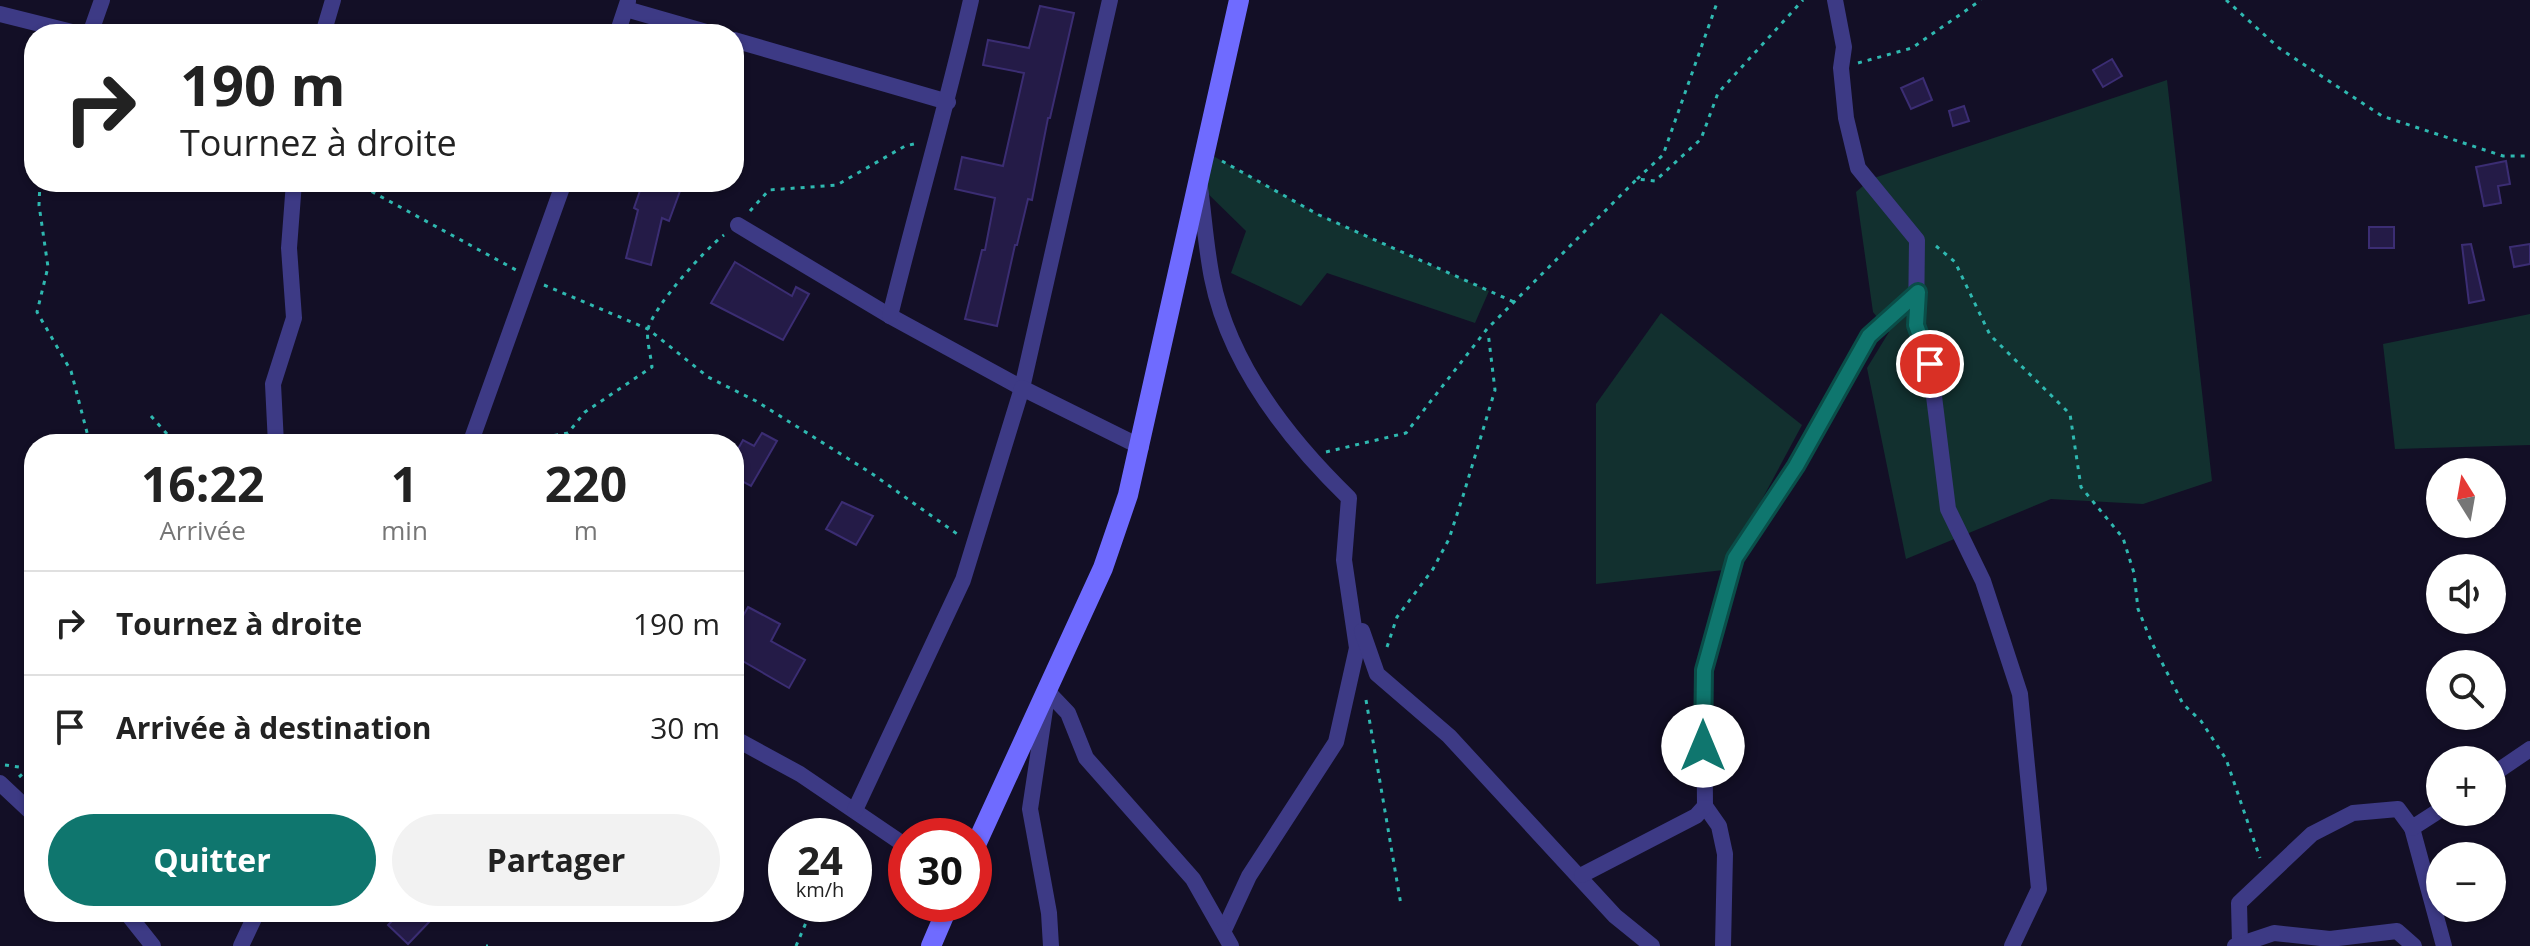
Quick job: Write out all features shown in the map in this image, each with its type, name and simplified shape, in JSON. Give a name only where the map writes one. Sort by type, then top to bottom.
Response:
[{"type":"street","points":[[94,24],[102,0]]},
{"type":"street","points":[[326,24],[333,0]]},
{"type":"street","points":[[890,316],[934,139],[948,102],[971,0]]},
{"type":"street","points":[[855,810],[963,580],[1022,388],[1110,0]]},
{"type":"street","points":[[988,818],[1103,568],[1141,447],[1239,0]]},
{"type":"street","points":[[1835,0],[1844,47],[1841,68],[1846,118],[1858,168],[1917,240],[1916,325],[1930,364],[1948,509],[1983,581],[2020,694],[2039,889],[2012,946]]},
{"type":"street","points":[[620,24],[627,4],[684,24]]},
{"type":"street","points":[[0,14],[40,24]]},
{"type":"street","points":[[744,43],[948,102]]},
{"type":"street","points":[[1199,185],[1212,280],[1251,379],[1288,433],[1349,498],[1344,560],[1357,648],[1336,742],[1249,876],[1224,930]]},
{"type":"street","points":[[276,434],[273,384],[294,318],[289,248],[293,192]]},
{"type":"street","points":[[474,434],[560,192]]},
{"type":"street","points":[[738,225],[890,316],[1022,388],[1141,447]]},
{"type":"street","points":[[1723,946],[1725,854],[1719,826],[1705,806],[1704,670],[1735,558],[1796,466],[1869,336],[1918,292]]},
{"type":"street","points":[[1349,596],[1377,674],[1449,736],[1582,875],[1615,916],[1648,945]]},
{"type":"street","points":[[1047,691],[1068,713],[1086,758],[1193,879],[1231,946]]},
{"type":"street","points":[[1047,691],[1030,809],[1049,913],[1051,946]]},
{"type":"street","points":[[744,744],[888,833]]},
{"type":"street","points":[[2506,765],[2530,749]]},
{"type":"street","points":[[0,783],[24,806]]},
{"type":"street","points":[[1582,875],[1696,816],[1705,806]]},
{"type":"street","points":[[2414,946],[2397,931],[2330,939],[2274,933],[2238,945],[2239,903],[2312,834],[2353,813],[2398,809],[2412,828],[2444,946]]},
{"type":"street","points":[[2412,828],[2426,819]]},
{"type":"street","points":[[134,922],[153,946]]},
{"type":"street","points":[[241,946],[252,922]]},
{"type":"street","points":[[931,946],[941,922]]},
{"type":"path","points":[[1324,452],[1406,433],[1487,329],[1663,155],[1718,0]]},
{"type":"path","points":[[1637,179],[1655,181],[1701,139],[1718,93],[1803,0]]},
{"type":"path","points":[[1841,68],[1912,48],[1981,0]]},
{"type":"path","points":[[2226,0],[2279,48],[2382,116],[2503,156],[2530,156]]},
{"type":"path","points":[[562,434],[568,433],[585,412],[652,367],[648,329],[668,296],[709,246],[738,225],[769,190],[837,185],[905,146],[934,139]]},
{"type":"path","points":[[1206,152],[1319,215],[1514,302]]},
{"type":"path","points":[[40,192],[48,267],[37,312],[71,371],[87,434]]},
{"type":"path","points":[[372,192],[530,278],[648,329],[708,377],[756,401],[871,473],[973,545]]},
{"type":"path","points":[[1934,244],[1955,262],[1990,335],[2070,414],[2081,487],[2123,538],[2134,573],[2138,609],[2152,643],[2183,704],[2201,721],[2226,759],[2267,877]]},
{"type":"path","points":[[1358,711],[1377,674],[1397,617],[1433,569],[1449,539],[1495,390],[1487,329]]},
{"type":"path","points":[[151,416],[167,434]]},
{"type":"path","points":[[1366,700],[1401,905]]},
{"type":"path","points":[[0,764],[24,768]]},
{"type":"path","points":[[796,946],[806,922]]},
{"type":"green space","points":[[2167,80],[2212,481],[2143,504],[2051,499],[1906,559],[1867,368],[1889,332],[1873,312],[1856,192],[1871,179]]},
{"type":"green space","points":[[1206,152],[1319,215],[1489,291],[1475,323],[1327,273],[1301,306],[1231,273],[1246,231],[1199,185]]},
{"type":"green space","points":[[1661,313],[1802,425],[1724,570],[1596,584],[1596,404]]},
{"type":"green space","points":[[2530,314],[2530,445],[2395,449],[2383,344]]},
{"type":"building","points":[[1040,6],[1074,13],[1032,200],[1028,199],[1015,245],[997,326],[965,319],[982,250],[985,250],[995,198],[955,189],[962,157],[1003,166],[1024,73],[983,65],[988,40],[1029,48]]},
{"type":"building","points":[[2112,59],[2122,76],[2103,87],[2093,70]]},
{"type":"building","points":[[1923,78],[1932,100],[1911,109],[1901,88]]},
{"type":"building","points":[[1964,106],[1969,121],[1953,126],[1949,111]]},
{"type":"building","points":[[2506,161],[2510,184],[2498,186],[2501,203],[2484,206],[2476,167]]},
{"type":"building","points":[[640,192],[680,192],[669,221],[662,218],[651,265],[626,258],[638,210],[634,208]]},
{"type":"building","points":[[2369,227],[2394,227],[2394,248],[2369,248]]},
{"type":"building","points":[[2471,244],[2484,300],[2469,303],[2462,245]]},
{"type":"building","points":[[2530,244],[2530,264],[2514,267],[2510,247]]},
{"type":"building","points":[[735,262],[792,296],[796,287],[809,294],[783,340],[711,303]]},
{"type":"building","points":[[762,433],[777,441],[751,486],[744,482],[744,441],[754,446]]},
{"type":"building","points":[[842,502],[873,516],[856,545],[826,529]]},
{"type":"building","points":[[748,607],[780,624],[771,641],[805,660],[789,688],[744,662],[744,614]]},
{"type":"building","points":[[391,922],[429,922],[408,944],[388,925]]},
{"type":"route","points":[[1703,746],[1704,670],[1709,639],[1735,558],[1796,466],[1869,336],[1918,292],[1916,325],[1930,364]]}]
